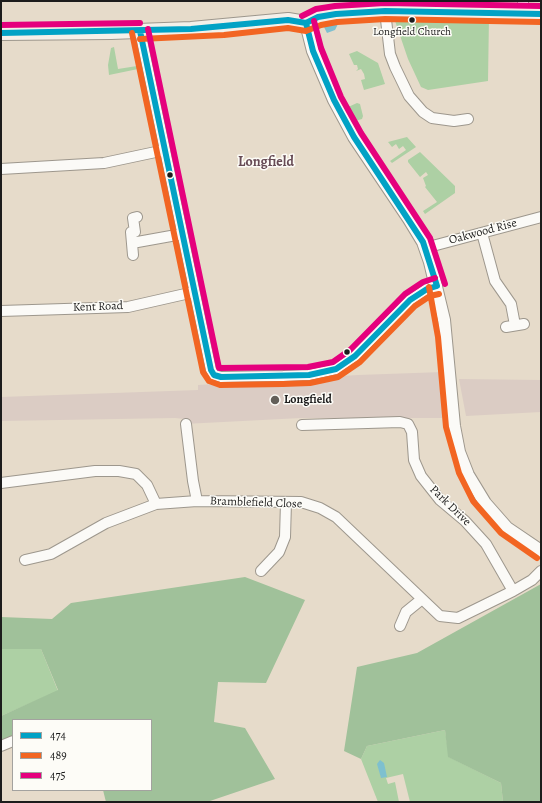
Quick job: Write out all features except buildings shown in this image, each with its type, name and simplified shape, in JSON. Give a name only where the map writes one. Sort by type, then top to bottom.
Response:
[{"type":"main road","points":[[1,34],[140,31],[217,27],[288,20],[306,23],[318,17],[336,14],[385,11],[523,7],[541,14]]},
{"type":"street","points":[[385,11],[390,54],[409,96],[423,112],[432,118],[454,121],[468,119]]},
{"type":"street","points":[[306,23],[313,51],[340,113],[409,219],[425,248],[437,286],[446,336],[454,426],[460,452],[468,475],[484,503],[507,528],[541,551]]},
{"type":"street","points":[[140,31],[212,373],[221,376],[283,376],[327,372],[343,365],[355,356],[410,300],[427,289],[437,286]]},
{"type":"street","points":[[1,169],[104,163],[165,150]]},
{"type":"street","points":[[133,255],[131,232],[135,232],[133,218],[137,217]]},
{"type":"street","name":"Oakwood Rise","points":[[425,248],[541,217]]},
{"type":"street","points":[[482,233],[495,281],[512,305],[515,325]]},
{"type":"street","points":[[132,243],[182,234]]},
{"type":"street","name":"Kent Road","points":[[1,311],[128,307],[194,292]]},
{"type":"street","name":"Park Drive","points":[[302,425],[407,423],[412,431],[414,458],[421,476],[437,496],[465,521],[488,545],[513,591]]},
{"type":"street","points":[[186,424],[193,481],[198,501]]},
{"type":"street","points":[[1,483],[48,477],[119,471],[136,474],[147,485],[156,504]]},
{"type":"street","name":"Bramblefield Close","points":[[25,560],[51,554],[106,523],[156,504],[198,501],[301,502],[320,508],[336,518],[440,616],[458,618],[513,591],[532,580],[541,571]]},
{"type":"street","points":[[261,571],[279,552],[285,537],[286,502]]},
{"type":"street","points":[[400,626],[406,612],[422,599]]},
{"type":"street","points":[[1,746],[12,741]]},
{"type":"shaded area","points":[[443,372],[442,418],[301,418],[184,424],[184,419],[175,418],[1,421],[1,397],[198,390],[198,385],[358,375]]},
{"type":"shaded area","points":[[459,379],[541,380],[541,412],[466,416]]},
{"type":"green space","points":[[404,1],[490,1],[491,4],[404,3]]},
{"type":"green space","points":[[393,15],[489,16],[488,81],[428,90],[421,87],[408,59]]},
{"type":"green space","points":[[114,47],[118,69],[137,66],[138,69],[109,75],[108,65],[111,48]]},
{"type":"green space","points":[[357,51],[378,63],[385,84],[364,90],[361,80],[365,79],[364,74],[361,69],[356,71],[358,69],[357,65],[354,65],[349,54]]},
{"type":"green space","points":[[357,103],[360,104],[363,116],[362,119],[355,121],[346,108]]},
{"type":"green space","points":[[407,137],[416,147],[392,163],[390,161],[406,150],[403,146],[399,149],[396,144],[392,147],[388,142]]},
{"type":"green space","points":[[420,152],[455,186],[455,193],[425,214],[423,211],[437,202],[425,187],[423,178],[428,175],[426,172],[420,177],[408,162],[408,160]]},
{"type":"green space","points":[[245,577],[305,600],[266,683],[218,682],[214,722],[245,728],[275,779],[207,802],[106,802],[103,791],[152,791],[152,719],[12,719],[12,736],[1,741],[1,716],[58,690],[41,649],[1,649],[1,617],[52,619],[71,603]]},
{"type":"green space","points":[[541,584],[541,802],[503,802],[501,783],[448,757],[445,730],[367,746],[361,759],[344,751],[357,667],[417,653]]},
{"type":"green space","points":[[1,649],[41,649],[58,691],[1,716]]},
{"type":"green space","points":[[445,730],[449,757],[501,783],[503,802],[410,802],[403,774],[386,778],[388,784],[395,782],[399,802],[378,802],[361,759],[367,746]]},
{"type":"water","points":[[334,22],[338,24],[335,30],[327,33],[324,27],[326,24]]},
{"type":"water","points":[[380,760],[384,763],[387,777],[381,778],[377,764]]},
{"type":"transit line","name":"475","points":[[302,16],[316,9],[335,6],[385,3],[541,6]]},
{"type":"transit line","name":"474","points":[[1,33],[191,29],[288,20],[306,23],[318,17],[336,14],[385,11],[541,14]]},
{"type":"transit line","name":"489","points":[[140,39],[224,35],[288,28],[306,31],[321,25],[337,22],[385,19],[541,22]]},
{"type":"transit line","name":"475","points":[[314,21],[321,48],[341,97],[361,133],[430,238],[445,284]]},
{"type":"transit line","name":"475","points":[[1,25],[140,23]]},
{"type":"transit line","name":"474","points":[[306,23],[313,51],[334,100],[354,137],[423,242],[437,286]]},
{"type":"transit line","name":"475","points":[[148,29],[219,368],[308,367],[333,362],[350,350],[405,294],[423,282],[435,278]]},
{"type":"transit line","name":"474","points":[[140,31],[211,370],[214,375],[221,377],[309,375],[336,369],[355,356],[410,300],[427,289],[437,286]]},
{"type":"transit line","name":"489","points":[[132,33],[203,372],[209,381],[220,385],[283,384],[310,383],[338,377],[360,362],[415,306],[430,296],[439,294]]},
{"type":"transit line","name":"489","points":[[429,287],[438,337],[446,427],[459,473],[473,501],[501,533],[537,558]]},
{"type":"place","name":"Longfield Church","points":[[412,20]]},
{"type":"place","name":"Longfield","points":[[275,400]]},
{"type":"district","name":"Longfield","points":[[266,163]]}]
